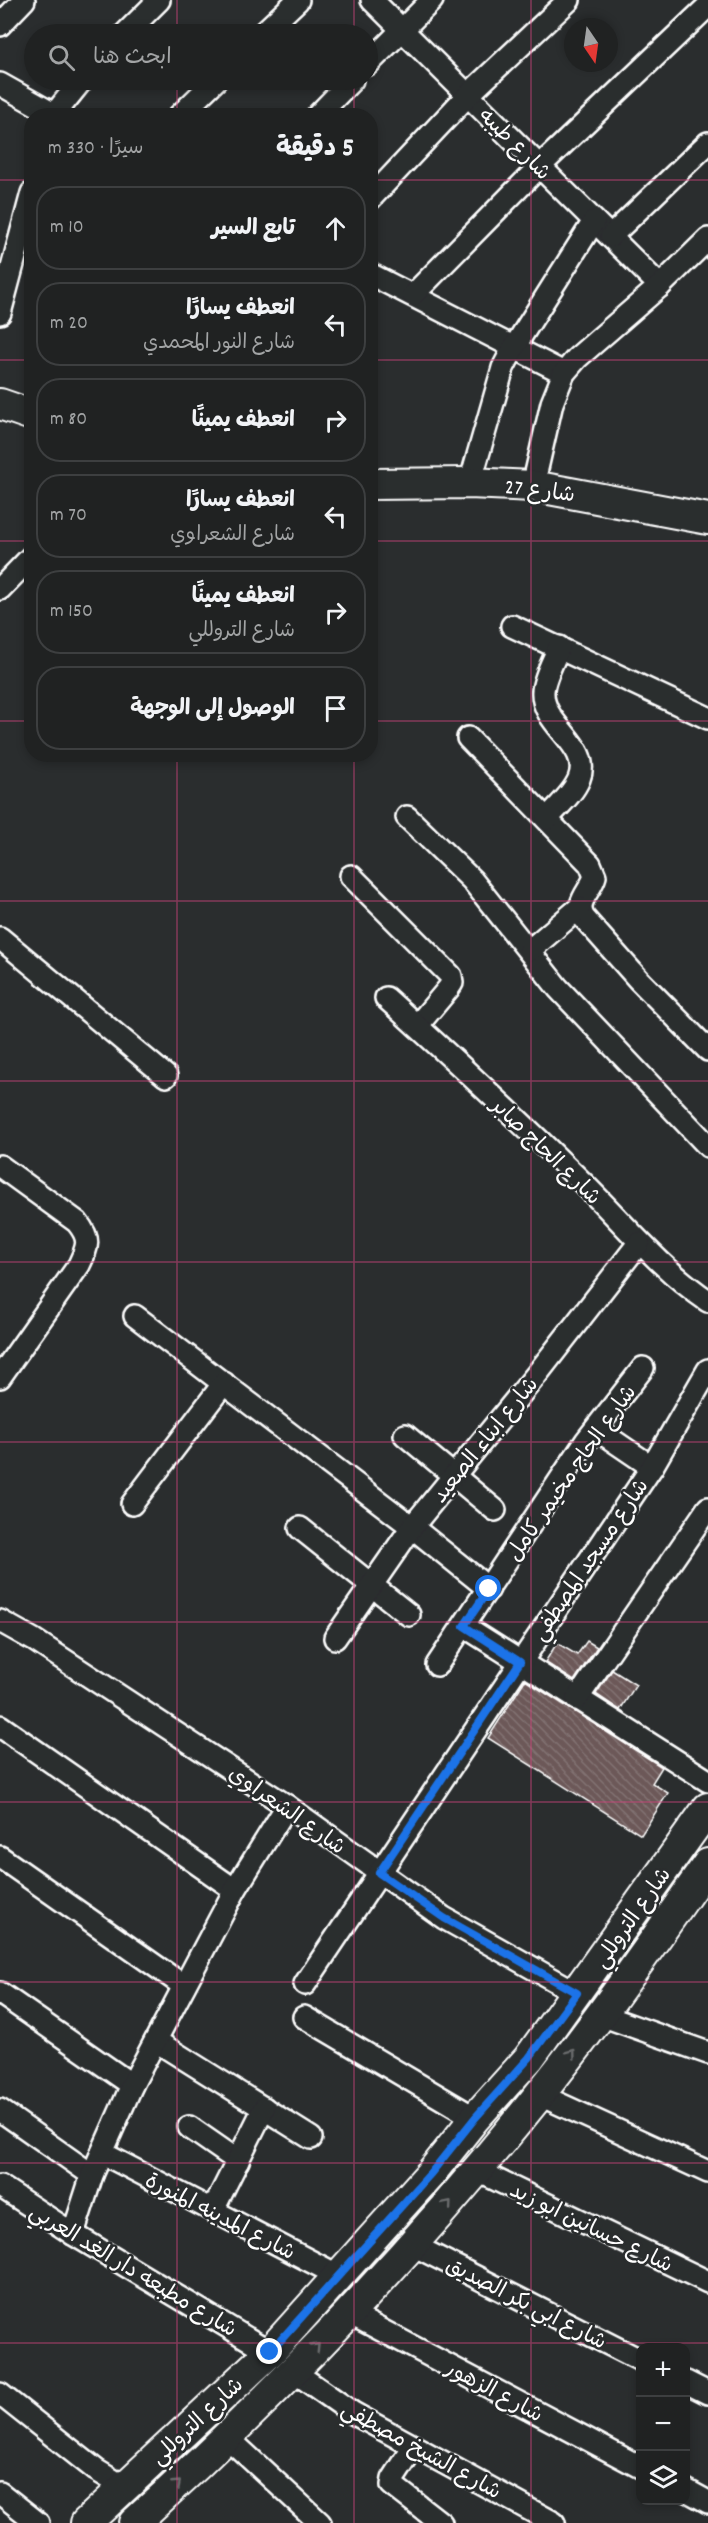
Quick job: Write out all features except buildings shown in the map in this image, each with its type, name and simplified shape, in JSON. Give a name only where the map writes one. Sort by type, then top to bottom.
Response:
[{"type":"street","points":[[0,25],[24,0]]},
{"type":"street","points":[[135,24],[159,0]]},
{"type":"street","points":[[273,24],[298,0]]},
{"type":"street","name":"شارع طيبه","points":[[372,0],[660,286]]},
{"type":"street","points":[[378,54],[432,0]]},
{"type":"street","points":[[378,191],[468,95],[569,0]]},
{"type":"street","points":[[413,295],[540,166],[708,6]]},
{"type":"street","points":[[0,84],[42,108]]},
{"type":"street","points":[[60,108],[74,90]]},
{"type":"street","points":[[187,108],[206,90]]},
{"type":"street","points":[[324,108],[342,90]]},
{"type":"street","points":[[611,236],[708,143]]},
{"type":"street","points":[[470,483],[503,368],[513,348],[594,221]]},
{"type":"street","points":[[0,313],[24,223]]},
{"type":"street","points":[[533,486],[552,403],[564,373],[577,358],[660,286],[708,239]]},
{"type":"street","points":[[378,278],[564,373]]},
{"type":"street","points":[[0,404],[24,412]]},
{"type":"street","name":"شارع 27","points":[[378,484],[470,483],[533,486],[708,519]]},
{"type":"street","points":[[0,589],[24,564]]},
{"type":"street","points":[[512,626],[708,718]]},
{"type":"street","points":[[547,819],[579,778],[581,765],[578,753],[550,718],[544,704],[543,690],[559,647]]},
{"type":"street","points":[[468,738],[594,870],[594,882],[579,908],[530,950]]},
{"type":"street","points":[[407,817],[472,880],[558,988],[708,1146]]},
{"type":"street","points":[[351,876],[451,976],[452,983],[448,989],[417,1026]]},
{"type":"street","points":[[579,908],[584,918],[639,980],[708,1050]]},
{"type":"street","points":[[0,938],[166,1076]]},
{"type":"street","name":"شارع الحاج صابر","points":[[386,998],[542,1143],[597,1197],[639,1244],[708,1301]]},
{"type":"street","points":[[0,1166],[77,1222],[87,1234],[86,1248],[79,1264],[0,1377]]},
{"type":"street","name":"شارع ابناء الصعيد","points":[[335,1638],[412,1527],[550,1358],[639,1244]]},
{"type":"street","points":[[135,1316],[412,1527],[489,1589]]},
{"type":"street","name":"شارع الحاج مخيمر كامل","points":[[437,1665],[596,1429],[643,1368]]},
{"type":"street","name":"شارع مسجد المصطفي","points":[[305,1984],[652,1467],[708,1370]]},
{"type":"street","points":[[132,1504],[224,1383]]},
{"type":"street","points":[[596,1429],[652,1467]]},
{"type":"street","points":[[405,1435],[495,1510]]},
{"type":"street","points":[[577,1699],[708,1508]]},
{"type":"street","points":[[300,1528],[410,1615]]},
{"type":"street","name":"شارع الشعراوي","points":[[0,1622],[34,1640],[287,1806],[444,1918],[577,1993]]},
{"type":"street","points":[[464,1626],[708,1781]]},
{"type":"street","points":[[0,1726],[235,1890]]},
{"type":"street","points":[[73,2234],[92,2175],[132,2085],[235,1890],[287,1806]]},
{"type":"street","name":"شارع التروللي","points":[[86,2523],[270,2352],[431,2173],[475,2118],[529,2058],[708,1808]]},
{"type":"street","points":[[0,1857],[184,1986]]},
{"type":"street","name":"شارع التروللي","points":[[134,2523],[227,2437],[413,2245],[540,2095],[601,2015],[708,1864]]},
{"type":"street","points":[[0,1993],[132,2085]]},
{"type":"street","points":[[601,2015],[708,2053]]},
{"type":"street","points":[[304,2017],[475,2118]]},
{"type":"street","points":[[156,2041],[311,2138]]},
{"type":"street","points":[[540,2095],[708,2172]]},
{"type":"street","points":[[213,2210],[264,2108]]},
{"type":"street","points":[[0,2110],[92,2175]]},
{"type":"street","points":[[189,2127],[238,2161]]},
{"type":"street","name":"شارع المدينه المنورة","points":[[102,2153],[339,2276]]},
{"type":"street","name":"شارع حسانين ابو زيد","points":[[476,2170],[708,2282]]},
{"type":"street","name":"شارع مطبعه دار الغد العربي","points":[[0,2186],[73,2234],[270,2352]]},
{"type":"street","name":"شارع ابي بكر الصديق","points":[[413,2245],[636,2358]]},
{"type":"street","name":"شارع الزهور","points":[[349,2313],[636,2465]]},
{"type":"street","name":"شارع الشيخ مصطفي","points":[[293,2371],[353,2413],[554,2523]]},
{"type":"street","points":[[690,2384],[708,2393]]},
{"type":"street","points":[[0,2394],[73,2453],[124,2487]]},
{"type":"street","points":[[227,2437],[320,2523]]},
{"type":"street","points":[[414,2447],[393,2479],[392,2485],[441,2523]]},
{"type":"street","points":[[690,2492],[708,2502]]},
{"type":"street","points":[[0,2493],[38,2523]]},
{"type":"route","points":[[270,2352],[431,2173],[475,2118],[529,2058],[577,1993],[444,1918],[379,1873],[520,1662],[464,1626],[489,1589]]}]
